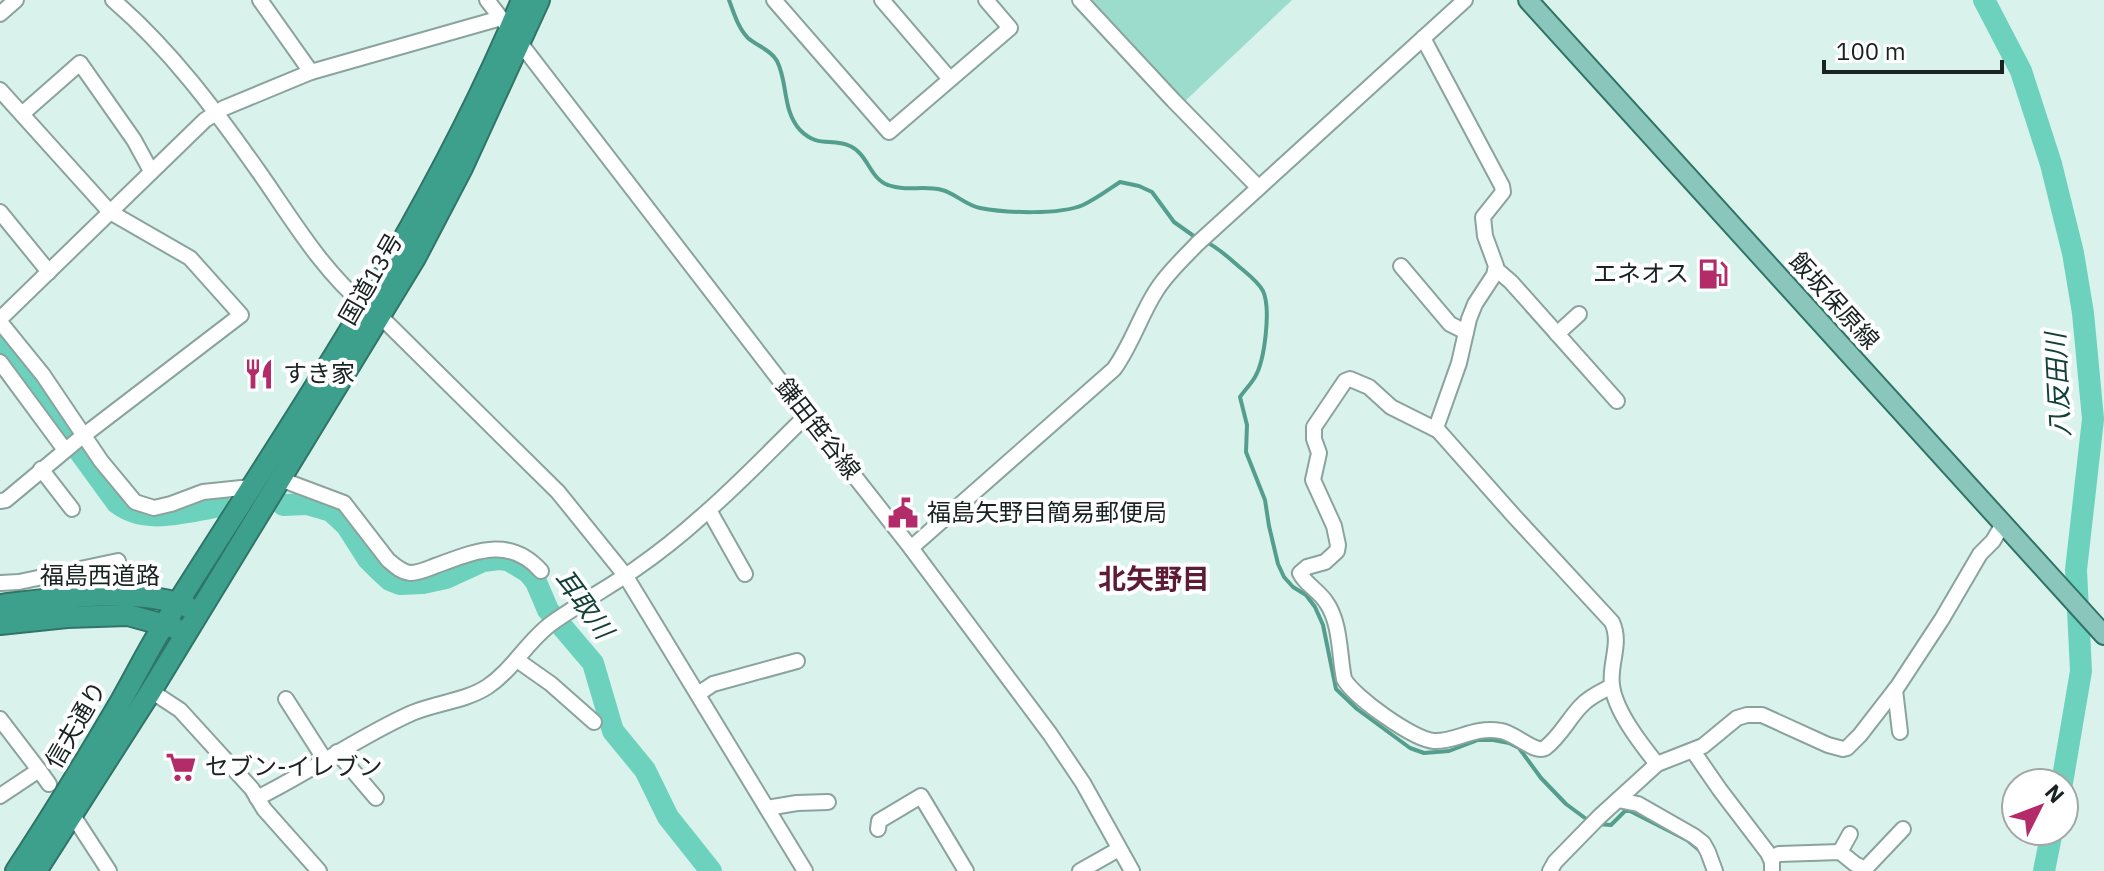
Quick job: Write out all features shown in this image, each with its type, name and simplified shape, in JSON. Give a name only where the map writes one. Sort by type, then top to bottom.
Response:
[{"type":"highway","name":"国道13号","points":[[199,612],[280,479],[373,311],[406,236],[510,30],[522,0]]},
{"type":"highway","name":"国道13号","points":[[510,30],[539,0]]},
{"type":"highway","name":"国道13号","points":[[178,603],[251,487],[373,311]]},
{"type":"highway","name":"福島西道路","points":[[13,597],[138,597],[178,603],[199,612]]},
{"type":"highway","name":"信夫通り","points":[[16,871],[64,797],[178,603]]},
{"type":"highway","name":"信夫通り","points":[[36,871],[199,612]]},
{"type":"highway","name":"福島西道路","points":[[0,624],[128,615],[186,633]]},
{"type":"main road","name":"飯坂保原線","points":[[1528,0],[2103,634]]},
{"type":"street","points":[[0,14],[16,0]]},
{"type":"street","points":[[113,0],[164,49],[216,113],[287,214],[347,291],[373,311],[558,492],[625,575],[805,871]]},
{"type":"street","points":[[281,0],[264,5],[311,72]]},
{"type":"street","name":"鎌田笹谷線","points":[[487,0],[911,548],[1050,734],[1083,783],[1132,871]]},
{"type":"street","points":[[774,0],[889,132],[1010,28],[986,0]]},
{"type":"street","points":[[882,0],[949,78]]},
{"type":"street","points":[[1080,0],[1258,187]]},
{"type":"street","points":[[911,548],[1114,369],[1165,277],[1258,187],[1465,0]]},
{"type":"street","points":[[74,443],[43,375],[0,321],[151,171],[216,113],[311,72],[510,30]]},
{"type":"street","points":[[1423,38],[1503,192],[1483,217],[1485,236],[1495,258],[1496,269],[1475,304],[1437,430]]},
{"type":"street","points":[[22,114],[80,63],[134,140],[151,171]]},
{"type":"street","points":[[0,90],[110,212],[190,258],[241,315],[2,497]]},
{"type":"street","points":[[0,212],[49,272]]},
{"type":"street","points":[[1401,266],[1450,324],[1466,332]]},
{"type":"street","points":[[1496,269],[1617,401]]},
{"type":"street","points":[[1557,334],[1579,314]]},
{"type":"street","points":[[0,362],[74,443],[101,461],[135,502],[154,508],[203,492],[251,487]]},
{"type":"street","points":[[1612,686],[1585,702],[1565,727],[1539,750],[1506,731],[1478,730],[1435,741],[1422,739],[1349,688],[1344,679],[1332,613],[1300,573],[1307,567],[1325,562],[1337,551],[1334,526],[1313,480],[1319,453],[1314,427],[1345,381],[1350,379],[1369,387],[1391,407],[1437,430],[1612,622],[1617,636],[1612,686],[1618,705],[1657,764]]},
{"type":"street","points":[[257,798],[347,745],[413,712],[485,689],[551,624],[625,575],[709,510],[807,415]]},
{"type":"street","points":[[41,469],[72,509]]},
{"type":"street","points":[[280,479],[344,503],[388,560],[403,571],[418,572],[460,557],[502,549],[525,557],[541,571]]},
{"type":"street","points":[[709,510],[745,574]]},
{"type":"street","points":[[1550,871],[1599,817],[1657,764],[1693,751],[1712,740],[1737,718],[1762,715],[1828,745],[1847,748],[1895,690],[1980,554],[1993,541],[2003,524]]},
{"type":"street","points":[[0,583],[13,597],[118,561]]},
{"type":"street","points":[[517,660],[551,684],[594,722]]},
{"type":"street","points":[[698,694],[713,684],[797,661]]},
{"type":"street","points":[[1895,690],[1900,732]]},
{"type":"street","points":[[151,691],[180,710],[252,789],[264,809],[319,871]]},
{"type":"street","points":[[286,699],[331,756],[376,798]]},
{"type":"street","points":[[0,719],[49,784]]},
{"type":"street","points":[[1693,751],[1771,865],[1779,854],[1840,852],[1868,870],[1903,829]]},
{"type":"street","points":[[0,796],[39,770]]},
{"type":"street","points":[[878,829],[879,821],[921,796],[966,871]]},
{"type":"street","points":[[1618,800],[1638,804],[1694,836],[1703,843],[1715,871]]},
{"type":"street","points":[[767,808],[828,802]]},
{"type":"street","points":[[72,814],[109,871]]},
{"type":"street","points":[[1840,852],[1850,834]]},
{"type":"street","points":[[1080,871],[1119,849]]},
{"type":"green space","points":[[1087,0],[1292,0],[1184,102]]},
{"type":"waterway","points":[[729,0],[745,34],[777,61],[790,114],[800,130],[819,141],[850,146],[882,182],[901,188],[942,190],[980,208],[1033,212],[1083,205],[1120,182],[1152,192],[1174,222],[1198,239]]},
{"type":"waterway","name":"八反田川","points":[[1984,0],[2021,71],[2051,164],[2073,253],[2083,313],[2093,419],[2076,570],[2081,671],[2065,767]]},
{"type":"waterway","points":[[1206,242],[1255,280],[1263,291],[1267,321],[1262,359],[1255,377],[1240,397],[1247,425],[1246,452],[1265,500],[1278,564],[1284,577],[1315,607],[1323,625],[1336,689],[1357,709],[1410,748],[1424,753],[1449,751],[1478,740],[1509,743],[1519,748],[1541,778],[1566,804],[1589,821]]},
{"type":"waterway","name":"耳取川","points":[[0,346],[117,503],[128,510],[154,515],[221,506]]},
{"type":"waterway","name":"耳取川","points":[[283,505],[307,504],[331,511],[347,526],[368,559],[390,580],[400,584],[446,578],[483,561],[499,559],[508,560],[528,572],[536,582],[548,610],[593,663],[613,731],[645,770],[668,817],[711,871]]},
{"type":"waterway","points":[[1597,824],[1611,825],[1625,811],[1630,811],[1687,840],[1699,850]]},
{"type":"waterway","name":"八反田川","points":[[2044,871],[2049,847]]},
{"type":"place","name":"エネオス","points":[[1713,274]]},
{"type":"place","name":"すき家","points":[[259,374]]},
{"type":"place","name":"福島矢野目簡易郵便局","points":[[903,513]]},
{"type":"place","name":"セブン-イレブン","points":[[181,767]]},
{"type":"district","name":"北矢野目","points":[[1154,579]]}]
